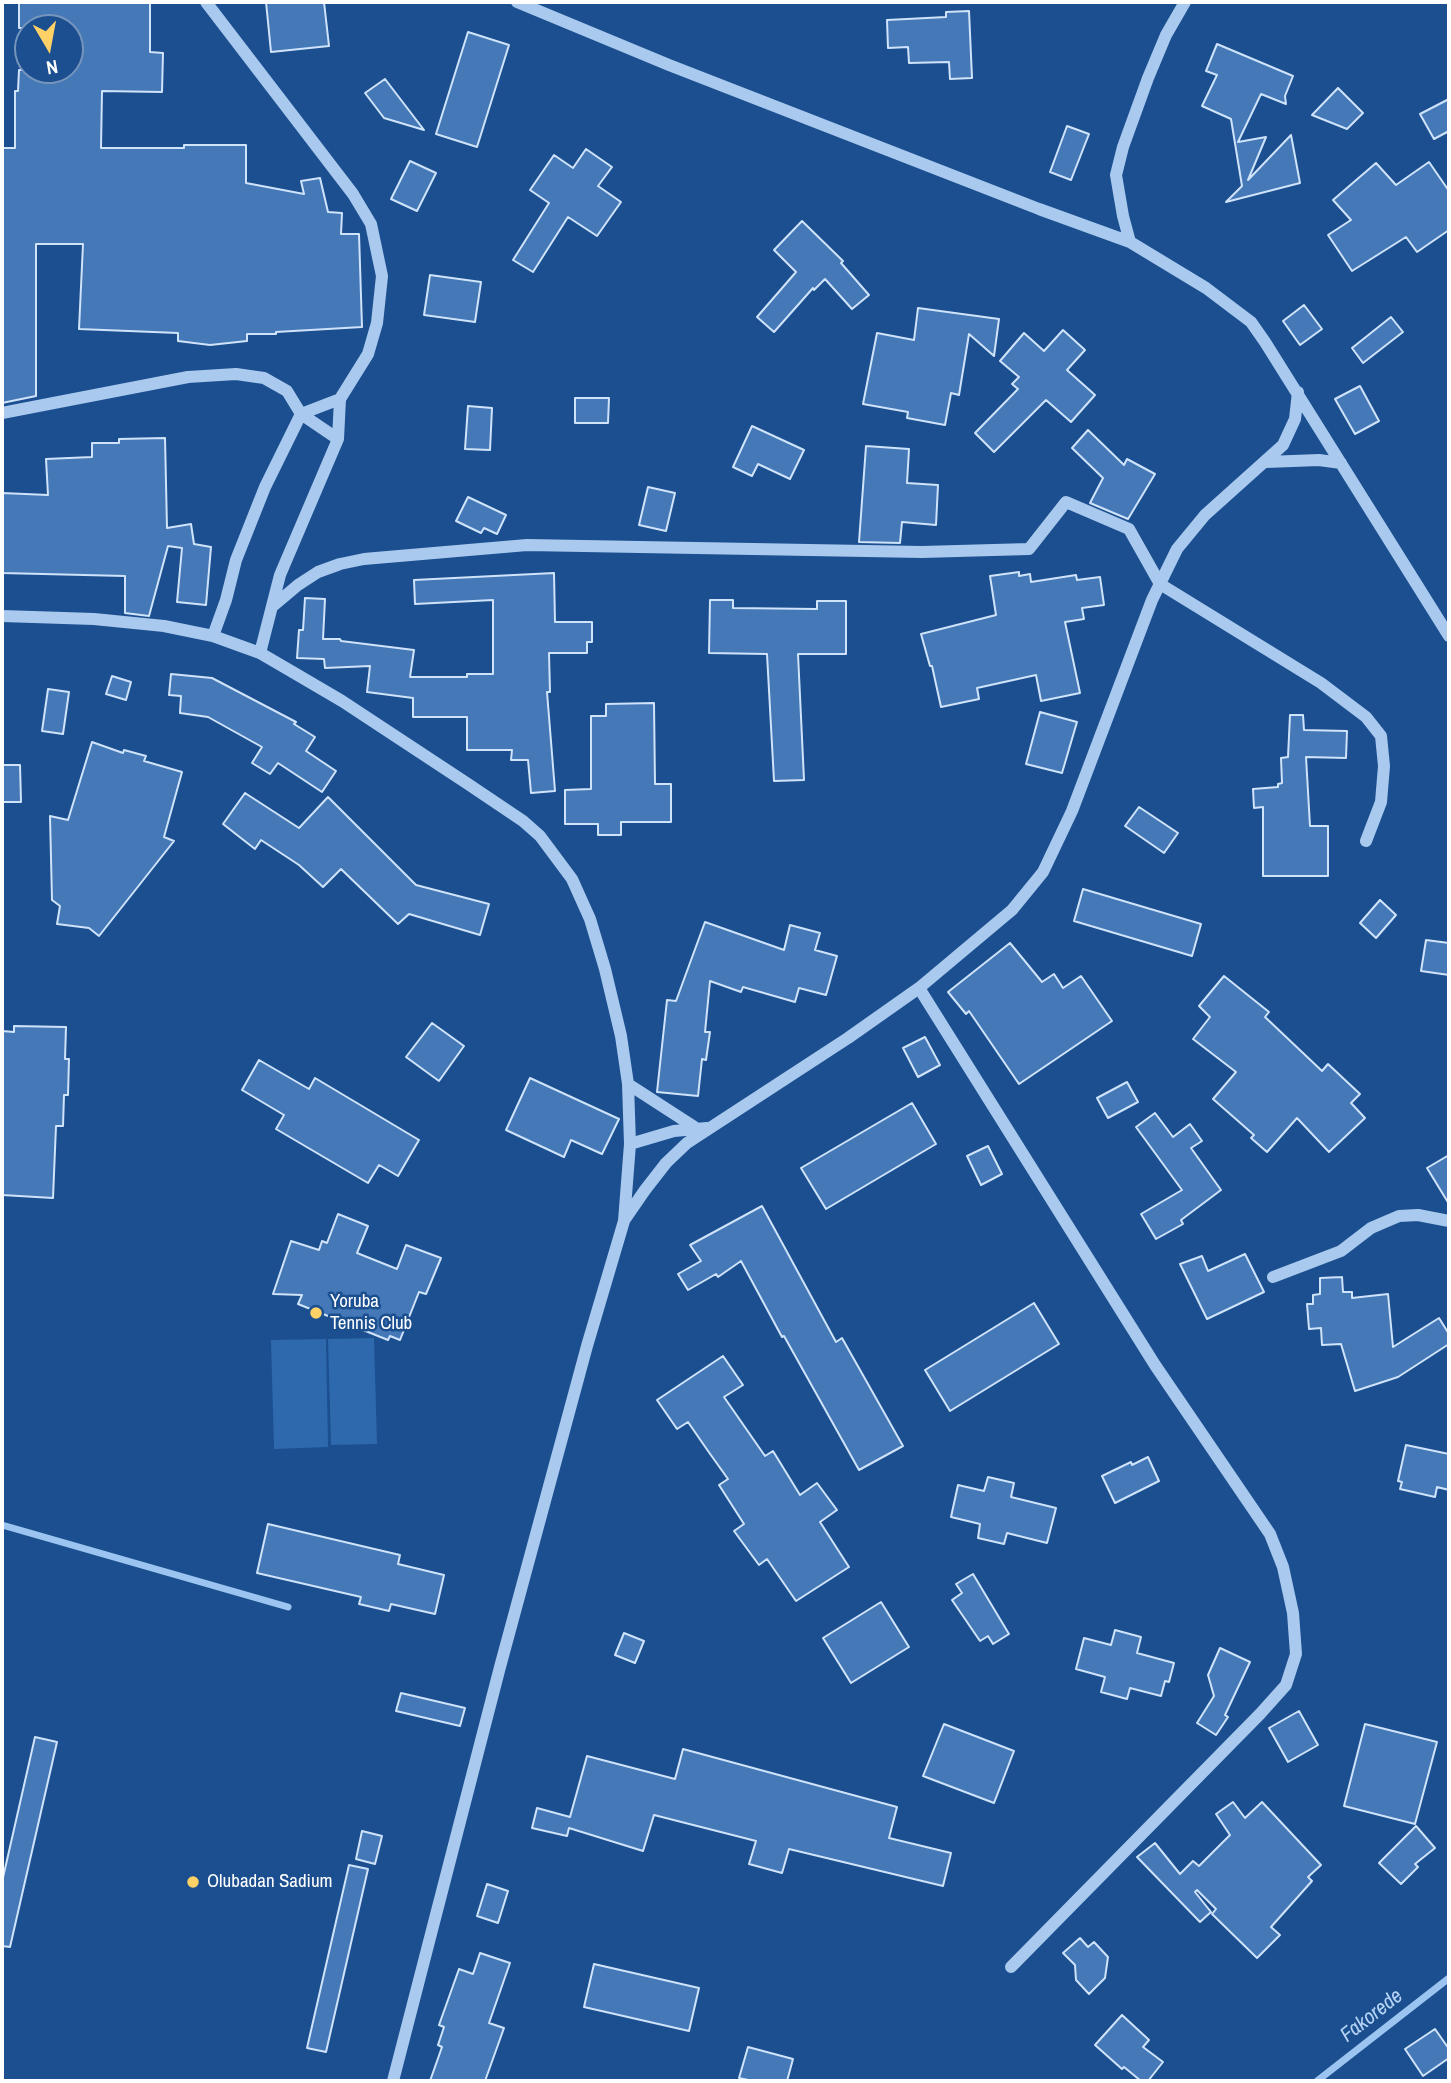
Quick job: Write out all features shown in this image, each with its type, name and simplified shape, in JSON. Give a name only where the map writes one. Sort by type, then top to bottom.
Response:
[{"type":"street","points":[[206,2],[353,194],[371,224],[382,276],[377,323],[368,354],[340,399],[338,439],[280,575],[260,653]]},
{"type":"street","points":[[517,2],[669,65],[1130,242],[1206,288],[1251,322],[1298,392],[1449,636]]},
{"type":"street","points":[[1130,242],[1122,216],[1116,175],[1123,146],[1148,78],[1166,35],[1185,2]]},
{"type":"street","points":[[2,413],[188,377],[236,374],[264,378],[287,391],[301,414],[338,439]]},
{"type":"street","points":[[624,1221],[666,1163],[687,1143],[848,1038],[919,988],[1012,910],[1043,872],[1072,811],[1152,600],[1177,549],[1205,515],[1283,445],[1295,419],[1298,392]]},
{"type":"street","points":[[213,636],[236,560],[265,487],[301,414],[340,399]]},
{"type":"street","points":[[1266,462],[1308,460],[1341,463]]},
{"type":"street","points":[[273,606],[318,572],[341,564],[376,557],[514,546],[922,552],[1029,549],[1066,502],[1129,529],[1160,584],[1321,683],[1366,716],[1381,736],[1384,766],[1381,802],[1366,841]]},
{"type":"street","points":[[2,616],[94,619],[164,626],[213,636],[260,653],[342,701],[523,821],[540,836],[572,879],[590,919],[605,969],[621,1036],[628,1084],[630,1144],[624,1221],[587,1346],[500,1667],[393,2081]]},
{"type":"street","points":[[919,988],[1155,1364],[1270,1534],[1283,1567],[1293,1613],[1296,1654],[1286,1685],[1011,1967]]},
{"type":"street","points":[[628,1084],[696,1129]]},
{"type":"street","points":[[630,1144],[657,1134],[711,1127]]},
{"type":"street","points":[[1273,1278],[1341,1251],[1371,1228],[1399,1216],[1418,1215],[1449,1221]]},
{"type":"shaded area","points":[[374,1338],[377,1444],[331,1445],[328,1339]]},
{"type":"shaded area","points":[[326,1339],[328,1447],[274,1449],[271,1340]]},
{"type":"building","points":[[19,2],[150,2],[150,52],[163,53],[162,92],[102,91],[101,148],[246,145],[246,183],[304,194],[301,181],[320,178],[328,212],[342,213],[341,234],[359,234],[362,327],[247,334],[247,341],[210,345],[178,341],[178,333],[79,329],[83,244],[36,244],[36,396],[2,403],[2,148],[15,148],[15,91],[18,91],[18,84],[84,84],[84,14],[19,14]]},
{"type":"building","points":[[266,2],[324,2],[329,46],[271,52]]},
{"type":"building","points":[[969,11],[972,78],[950,79],[949,62],[909,63],[908,47],[888,48],[887,20],[946,17],[946,12]]},
{"type":"building","points":[[468,32],[509,45],[477,147],[436,134]]},
{"type":"building","points":[[1217,44],[1293,76],[1285,96],[1286,104],[1261,94],[1238,142],[1266,137],[1248,180],[1291,135],[1300,183],[1226,202],[1242,186],[1231,119],[1202,106],[1217,75],[1206,71]]},
{"type":"building","points":[[385,79],[424,130],[384,118],[365,93]]},
{"type":"building","points":[[1338,88],[1363,113],[1347,129],[1312,115]]},
{"type":"building","points":[[1449,99],[1449,131],[1434,139],[1420,114]]},
{"type":"building","points":[[1067,126],[1089,134],[1071,180],[1050,172]]},
{"type":"building","points":[[586,149],[612,167],[598,186],[621,202],[597,236],[568,217],[533,272],[513,260],[549,203],[530,190],[554,155],[573,168]]},
{"type":"building","points":[[410,161],[436,173],[417,211],[391,199]]},
{"type":"building","points":[[1429,162],[1449,191],[1449,230],[1417,252],[1406,237],[1352,271],[1328,235],[1351,220],[1333,200],[1376,163],[1396,185]]},
{"type":"building","points":[[802,221],[843,261],[841,263],[869,295],[852,309],[825,279],[814,290],[813,288],[774,332],[757,317],[796,272],[774,250]]},
{"type":"building","points":[[430,275],[481,282],[475,322],[424,315]]},
{"type":"building","points":[[1304,305],[1322,329],[1300,345],[1283,321]]},
{"type":"building","points":[[918,308],[999,319],[994,356],[969,334],[959,395],[951,393],[945,425],[907,418],[908,412],[863,404],[877,333],[914,340]]},
{"type":"building","points":[[1391,317],[1403,332],[1363,363],[1352,348]]},
{"type":"building","points":[[1063,330],[1085,350],[1067,370],[1095,395],[1071,422],[1046,400],[994,452],[975,433],[1018,389],[1012,384],[1019,377],[1000,361],[1024,333],[1044,351]]},
{"type":"building","points":[[1360,386],[1379,421],[1355,434],[1335,399]]},
{"type":"building","points":[[575,398],[609,398],[608,423],[575,423]]},
{"type":"building","points":[[468,406],[492,408],[490,450],[465,449]]},
{"type":"building","points":[[752,426],[804,450],[790,479],[758,464],[752,476],[733,467]]},
{"type":"building","points":[[1088,430],[1124,465],[1127,459],[1155,474],[1128,519],[1090,503],[1103,478],[1072,448]]},
{"type":"building","points":[[165,438],[167,528],[191,524],[194,544],[211,547],[206,605],[177,602],[182,548],[168,546],[149,616],[125,613],[125,576],[2,573],[2,493],[48,495],[46,459],[92,457],[92,443],[119,443],[119,439]]},
{"type":"building","points":[[866,446],[909,449],[907,483],[938,485],[936,525],[902,522],[900,543],[859,542]]},
{"type":"building","points":[[648,487],[675,493],[666,531],[639,525]]},
{"type":"building","points":[[468,497],[506,515],[497,534],[484,528],[481,533],[456,521]]},
{"type":"building","points":[[1019,572],[1019,576],[1030,574],[1031,582],[1076,575],[1077,580],[1100,577],[1104,605],[1082,608],[1084,619],[1065,622],[1080,693],[1041,701],[1036,675],[977,688],[979,699],[941,707],[932,666],[921,634],[996,615],[990,576]]},
{"type":"building","points":[[554,573],[555,622],[592,622],[592,642],[587,642],[587,653],[549,653],[550,692],[547,692],[555,791],[531,793],[528,760],[511,760],[512,750],[467,750],[467,717],[413,717],[413,698],[367,692],[370,666],[325,668],[324,659],[297,658],[299,630],[303,630],[305,598],[325,599],[323,639],[414,650],[410,677],[493,674],[493,600],[415,604],[414,580]]},
{"type":"building","points":[[710,600],[733,600],[733,608],[817,609],[817,601],[846,601],[846,654],[798,654],[804,780],[774,781],[767,654],[709,653]]},
{"type":"building","points":[[171,674],[212,678],[296,722],[294,724],[315,737],[306,751],[336,771],[322,792],[278,763],[270,774],[252,763],[262,747],[208,717],[180,713],[181,696],[169,695]]},
{"type":"building","points":[[112,676],[131,682],[126,700],[106,694]]},
{"type":"building","points":[[48,689],[69,692],[63,734],[42,731]]},
{"type":"building","points":[[654,703],[655,784],[671,784],[671,822],[621,822],[621,835],[598,835],[598,824],[565,824],[565,790],[591,789],[591,716],[606,716],[606,704]]},
{"type":"building","points":[[1040,712],[1077,722],[1062,773],[1026,764]]},
{"type":"building","points":[[1290,715],[1303,715],[1304,730],[1347,731],[1346,758],[1306,757],[1310,826],[1328,826],[1328,876],[1263,876],[1263,807],[1254,808],[1253,789],[1278,787],[1278,784],[1282,783],[1281,758],[1288,757]]},
{"type":"building","points":[[92,742],[123,753],[124,750],[146,756],[144,761],[182,772],[164,837],[174,841],[99,936],[89,928],[57,924],[60,906],[52,900],[50,816],[68,820]]},
{"type":"building","points":[[2,765],[20,765],[21,802],[2,802]]},
{"type":"building","points":[[245,793],[299,828],[328,797],[416,885],[489,904],[480,935],[409,914],[398,924],[341,869],[323,887],[299,865],[261,840],[255,849],[223,824]]},
{"type":"building","points":[[1139,807],[1178,833],[1164,853],[1125,826]]},
{"type":"building","points":[[1083,889],[1201,924],[1192,956],[1074,921]]},
{"type":"building","points":[[1380,900],[1396,915],[1376,938],[1360,923]]},
{"type":"building","points":[[705,922],[784,950],[790,925],[820,933],[815,950],[837,956],[826,995],[799,988],[795,1002],[743,987],[741,992],[710,981],[705,1032],[710,1032],[706,1060],[702,1059],[698,1096],[657,1092],[667,1000],[676,1001]]},
{"type":"building","points":[[1426,940],[1449,943],[1449,975],[1421,971]]},
{"type":"building","points":[[1010,943],[1042,982],[1054,974],[1063,988],[1081,976],[1112,1021],[1019,1084],[969,1011],[966,1014],[948,992]]},
{"type":"building","points":[[1224,976],[1269,1012],[1265,1017],[1322,1071],[1328,1064],[1360,1094],[1351,1103],[1365,1118],[1329,1152],[1297,1118],[1267,1152],[1251,1138],[1254,1135],[1213,1099],[1236,1072],[1193,1039],[1210,1017],[1199,1006]]},
{"type":"building","points":[[432,1023],[464,1046],[439,1081],[406,1057]]},
{"type":"building","points":[[14,1026],[66,1027],[68,1095],[64,1095],[63,1126],[56,1126],[53,1198],[2,1195],[2,1031],[14,1032]]},
{"type":"building","points":[[925,1037],[940,1065],[918,1077],[903,1048]]},
{"type":"building","points":[[259,1060],[309,1089],[315,1078],[419,1140],[398,1176],[379,1165],[368,1183],[276,1129],[284,1115],[242,1090]]},
{"type":"building","points":[[530,1078],[619,1119],[602,1154],[571,1140],[564,1157],[506,1130]]},
{"type":"building","points":[[1127,1082],[1138,1102],[1108,1118],[1097,1098]]},
{"type":"building","points":[[912,1103],[936,1144],[826,1209],[801,1168]]},
{"type":"building","points":[[1155,1113],[1173,1137],[1190,1124],[1202,1141],[1191,1148],[1221,1190],[1181,1220],[1183,1224],[1156,1239],[1141,1214],[1182,1190],[1136,1127]]},
{"type":"building","points":[[988,1146],[1002,1174],[981,1185],[967,1156]]},
{"type":"building","points":[[1449,1155],[1449,1204],[1427,1168]]},
{"type":"building","points":[[762,1206],[836,1342],[842,1338],[903,1446],[859,1470],[741,1261],[718,1277],[716,1274],[688,1290],[678,1274],[701,1261],[690,1245]]},
{"type":"building","points":[[338,1214],[368,1226],[357,1253],[397,1269],[406,1245],[441,1258],[426,1294],[419,1292],[400,1340],[390,1336],[388,1340],[298,1304],[302,1295],[273,1294],[291,1241],[319,1250],[322,1241],[327,1243]]},
{"type":"building","points":[[1245,1254],[1264,1292],[1207,1319],[1180,1264],[1202,1256],[1208,1271]]},
{"type":"building","points":[[1342,1277],[1343,1292],[1352,1292],[1352,1298],[1388,1294],[1393,1347],[1439,1318],[1449,1334],[1449,1344],[1398,1377],[1355,1391],[1341,1344],[1322,1345],[1321,1328],[1309,1329],[1307,1304],[1313,1304],[1313,1295],[1320,1294],[1320,1278]]},
{"type":"building","points":[[1034,1303],[1059,1344],[950,1411],[925,1370]]},
{"type":"building","points":[[723,1356],[743,1385],[724,1397],[765,1456],[773,1451],[800,1495],[817,1483],[837,1510],[820,1522],[849,1567],[796,1601],[767,1559],[759,1565],[734,1531],[744,1524],[719,1485],[728,1479],[688,1422],[677,1429],[657,1400]]},
{"type":"building","points":[[1406,1445],[1449,1454],[1449,1490],[1437,1487],[1435,1497],[1400,1489],[1402,1482],[1398,1481]]},
{"type":"building","points":[[1148,1457],[1159,1481],[1115,1503],[1102,1476]]},
{"type":"building","points":[[988,1477],[1014,1483],[1011,1497],[1056,1508],[1047,1543],[1007,1533],[1004,1544],[978,1538],[980,1524],[951,1517],[958,1485],[984,1491]]},
{"type":"building","points":[[268,1524],[400,1555],[398,1564],[444,1575],[435,1614],[391,1604],[389,1611],[359,1604],[361,1597],[257,1573]]},
{"type":"building","points":[[973,1574],[1009,1634],[993,1644],[988,1636],[980,1641],[952,1600],[962,1593],[956,1584]]},
{"type":"building","points":[[881,1602],[909,1647],[851,1683],[823,1638]]},
{"type":"building","points":[[1115,1630],[1141,1637],[1137,1653],[1174,1663],[1169,1682],[1165,1681],[1161,1696],[1130,1688],[1127,1699],[1101,1692],[1105,1677],[1076,1669],[1084,1638],[1111,1645]]},
{"type":"building","points":[[624,1633],[644,1641],[635,1663],[615,1655]]},
{"type":"building","points":[[1220,1648],[1250,1662],[1225,1715],[1228,1717],[1216,1735],[1197,1723],[1214,1696],[1208,1675]]},
{"type":"building","points":[[401,1693],[465,1708],[460,1726],[396,1711]]},
{"type":"building","points":[[1299,1711],[1318,1745],[1288,1762],[1269,1728]]},
{"type":"building","points":[[944,1724],[1014,1751],[994,1803],[923,1776]]},
{"type":"building","points":[[1365,1724],[1437,1742],[1415,1824],[1344,1806]]},
{"type":"building","points":[[35,1737],[57,1742],[10,1947],[2,1946],[2,1882]]},
{"type":"building","points":[[683,1749],[897,1807],[889,1838],[951,1853],[943,1886],[789,1849],[782,1873],[749,1864],[756,1841],[654,1815],[643,1851],[569,1828],[567,1836],[532,1828],[537,1808],[570,1817],[587,1756],[675,1779]]},
{"type":"building","points":[[1233,1802],[1245,1818],[1262,1802],[1321,1865],[1308,1877],[1312,1881],[1271,1927],[1280,1935],[1257,1958],[1212,1914],[1216,1909],[1197,1890],[1195,1892],[1211,1912],[1200,1922],[1137,1857],[1155,1843],[1180,1874],[1193,1861],[1199,1866],[1230,1835],[1216,1814]]},
{"type":"building","points":[[1416,1826],[1435,1848],[1415,1864],[1418,1867],[1401,1884],[1379,1863]]},
{"type":"building","points":[[362,1831],[382,1836],[375,1864],[356,1859]]},
{"type":"building","points":[[349,1865],[368,1869],[326,2052],[307,2048]]},
{"type":"building","points":[[487,1884],[508,1891],[498,1923],[477,1916]]},
{"type":"building","points":[[1080,1938],[1088,1947],[1094,1942],[1108,1957],[1105,1978],[1089,1994],[1076,1980],[1075,1965],[1063,1953]]},
{"type":"building","points":[[480,1953],[510,1963],[489,2023],[504,2028],[485,2081],[430,2081],[442,2047],[438,2045],[444,2027],[439,2025],[459,1969],[473,1974]]},
{"type":"building","points":[[594,1964],[699,1988],[689,2031],[584,2007]]},
{"type":"building","points":[[1122,2015],[1149,2040],[1143,2047],[1163,2062],[1148,2081],[1141,2081],[1124,2067],[1122,2069],[1095,2045]]},
{"type":"building","points":[[1435,2029],[1449,2049],[1449,2058],[1423,2076],[1405,2049]]},
{"type":"building","points":[[748,2047],[793,2059],[787,2081],[753,2081],[739,2078]]},
{"type":"waterway","points":[[2,1525],[288,1607]]},
{"type":"waterway","name":"Fakorede","points":[[1317,2081],[1449,1978]]},
{"type":"place","name":"Yoruba Tennis Club","points":[[316,1313]]},
{"type":"place","name":"Olubadan Sadium","points":[[193,1882]]}]
